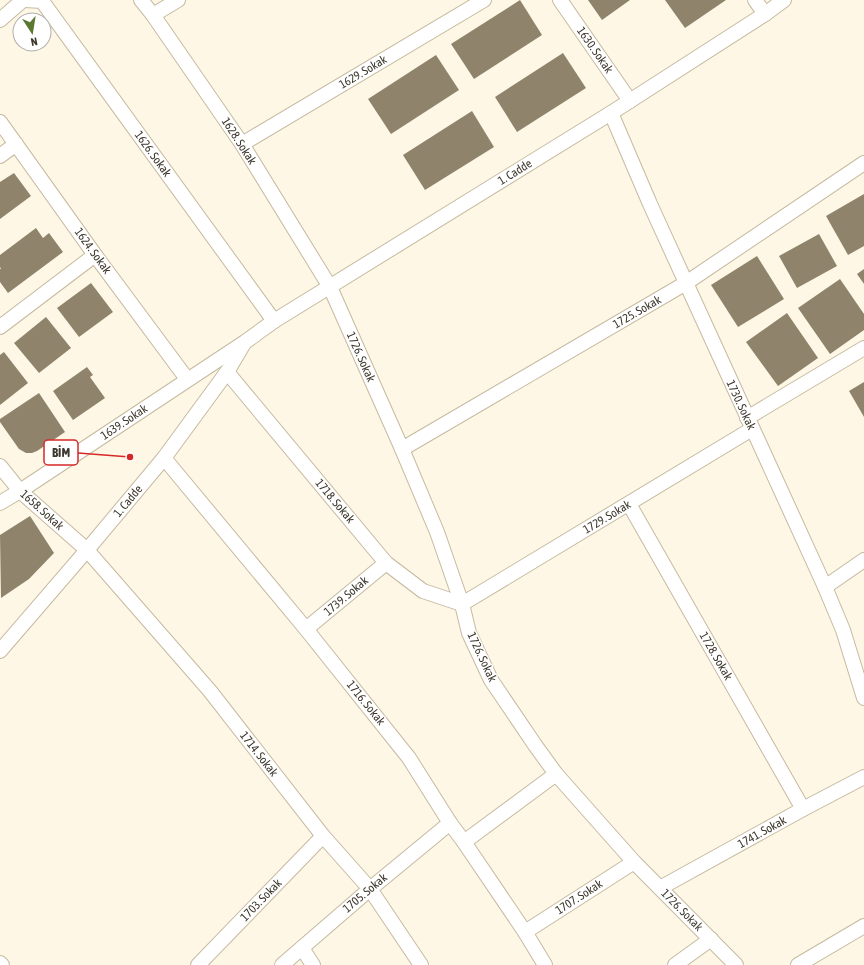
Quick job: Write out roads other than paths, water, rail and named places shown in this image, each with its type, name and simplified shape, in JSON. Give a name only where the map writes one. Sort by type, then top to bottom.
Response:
[{"type":"street","name":"1626. Sokak","points":[[0,20],[24,0],[42,1],[274,321]]},
{"type":"street","name":"1628. Sokak","points":[[141,0],[153,15],[242,144],[330,287]]},
{"type":"street","points":[[153,15],[178,0]]},
{"type":"street","name":"1629. Sokak","points":[[242,144],[484,0]]},
{"type":"street","name":"1630. Sokak","points":[[560,0],[630,100]]},
{"type":"street","points":[[755,0],[765,14]]},
{"type":"street","name":"1. Cadde","points":[[188,379],[274,321],[611,113],[765,14],[784,0]]},
{"type":"street","name":"1730. Sokak","points":[[611,113],[650,204],[825,587],[843,630],[864,698]]},
{"type":"street","name":"1624. Sokak","points":[[0,122],[95,255],[188,379]]},
{"type":"street","points":[[0,156],[16,144]]},
{"type":"street","name":"1725. Sokak","points":[[402,449],[686,283],[864,163]]},
{"type":"street","points":[[0,327],[95,255]]},
{"type":"street","name":"1726. Sokak","points":[[330,287],[402,449],[436,532],[462,604],[469,633],[491,680],[556,774],[634,862],[736,965]]},
{"type":"street","name":"1. Cadde","points":[[0,651],[164,458],[228,372],[245,342]]},
{"type":"street","name":"1729. Sokak","points":[[462,604],[629,504],[864,348]]},
{"type":"street","name":"1718. Sokak","points":[[228,372],[386,563],[422,591],[462,604]]},
{"type":"street","name":"1639. Sokak","points":[[0,503],[188,379]]},
{"type":"street","name":"1716. Sokak","points":[[164,458],[306,629],[409,758],[450,823],[525,932],[545,965]]},
{"type":"street","name":"1658. Sokak","points":[[0,466],[20,491],[87,550]]},
{"type":"street","name":"1728. Sokak","points":[[629,504],[803,809]]},
{"type":"street","name":"1714. Sokak","points":[[87,550],[210,690],[323,836],[370,889],[421,965]]},
{"type":"street","points":[[825,587],[864,560]]},
{"type":"street","name":"1739. Sokak","points":[[306,629],[386,563]]},
{"type":"street","points":[[464,842],[556,774]]},
{"type":"street","name":"1741. Sokak","points":[[660,888],[864,777]]},
{"type":"street","name":"1705. Sokak","points":[[282,965],[370,889],[450,823]]},
{"type":"street","name":"1703. Sokak","points":[[198,965],[323,836]]},
{"type":"street","name":"1707. Sokak","points":[[525,932],[634,862]]},
{"type":"street","points":[[798,965],[864,926]]},
{"type":"street","points":[[675,965],[711,939]]},
{"type":"street","points":[[302,948],[313,965]]},
{"type":"place","name":"BİM","points":[[130,457]]}]
